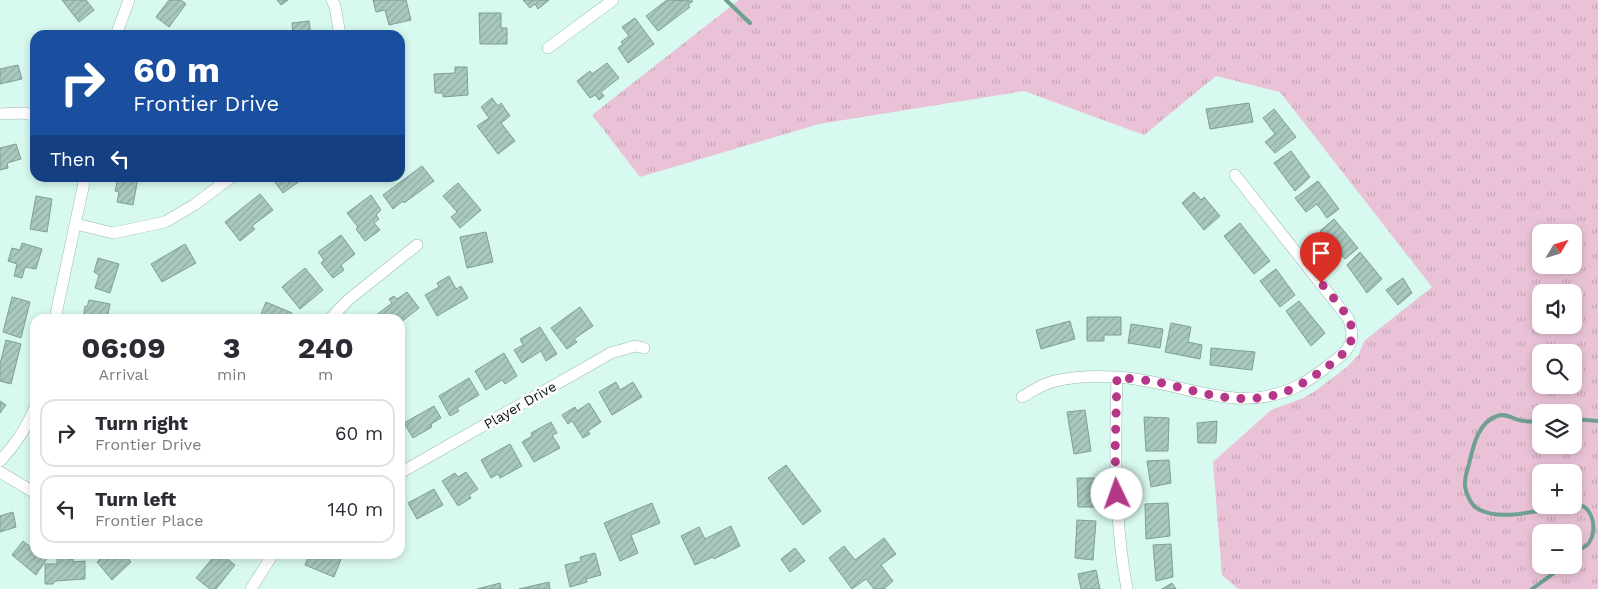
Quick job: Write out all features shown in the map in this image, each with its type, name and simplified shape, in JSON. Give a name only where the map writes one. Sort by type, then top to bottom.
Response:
[{"type":"street","points":[[332,0],[335,6],[339,30]]},
{"type":"street","points":[[548,48],[613,0]]},
{"type":"street","points":[[118,30],[127,1]]},
{"type":"street","points":[[0,114],[30,114]]},
{"type":"street","points":[[1022,397],[1041,386],[1059,380],[1084,377],[1117,377],[1161,383],[1226,398],[1259,398],[1275,395],[1300,385],[1349,348],[1353,331],[1346,314],[1235,174]]},
{"type":"street","points":[[56,314],[84,182]]},
{"type":"street","points":[[76,224],[113,233],[165,222],[194,205],[225,182]]},
{"type":"street","points":[[335,314],[348,300],[417,245]]},
{"type":"street","name":"Player Drive","points":[[405,470],[611,353],[635,346],[644,348]]},
{"type":"street","points":[[1117,377],[1115,455],[1120,553],[1127,589]]},
{"type":"street","points":[[0,461],[11,450],[30,419]]},
{"type":"street","points":[[0,472],[30,490]]},
{"type":"street","points":[[251,589],[270,559]]},
{"type":"green space","points":[[739,0],[1598,0],[1598,589],[1238,589],[1222,575],[1213,462],[1271,410],[1303,398],[1347,367],[1359,354],[1364,341],[1432,287],[1280,92],[1216,76],[1144,135],[1024,91],[819,124],[640,177],[592,115]]},
{"type":"building","points":[[62,0],[86,0],[94,10],[79,22]]},
{"type":"building","points":[[169,0],[181,0],[186,4],[169,27],[156,17]]},
{"type":"building","points":[[277,0],[288,0],[281,5]]},
{"type":"building","points":[[373,0],[406,0],[411,20],[389,25],[385,10],[376,12]]},
{"type":"building","points":[[523,0],[549,0],[538,9],[535,4],[530,8]]},
{"type":"building","points":[[667,0],[693,1],[688,5],[690,7],[658,31],[646,16]]},
{"type":"building","points":[[479,13],[501,13],[501,28],[507,28],[507,44],[480,44]]},
{"type":"building","points":[[635,18],[654,44],[628,63],[618,48],[623,44],[621,42],[629,36],[622,27]]},
{"type":"building","points":[[309,21],[310,30],[293,30],[292,23]]},
{"type":"building","points":[[607,63],[619,78],[601,92],[604,96],[599,100],[595,95],[590,98],[577,81],[590,71],[592,74]]},
{"type":"building","points":[[18,65],[22,79],[0,84],[0,69]]},
{"type":"building","points":[[455,67],[467,67],[468,95],[443,97],[443,93],[435,93],[434,74],[455,73]]},
{"type":"building","points":[[492,98],[498,106],[501,103],[510,116],[501,123],[515,141],[498,154],[477,126],[489,118],[481,107]]},
{"type":"building","points":[[1249,103],[1253,122],[1210,129],[1206,109]]},
{"type":"building","points":[[1274,109],[1296,137],[1275,153],[1265,142],[1275,134],[1263,118]]},
{"type":"building","points":[[16,144],[21,159],[7,163],[8,168],[0,170],[0,148]]},
{"type":"building","points":[[1291,151],[1310,177],[1295,191],[1274,163]]},
{"type":"building","points":[[422,166],[434,181],[393,209],[383,195],[400,182],[405,182],[405,179]]},
{"type":"building","points":[[1318,181],[1339,209],[1327,218],[1317,204],[1306,212],[1295,198]]},
{"type":"building","points":[[117,182],[137,182],[133,205],[117,202],[119,192],[115,191]]},
{"type":"building","points":[[275,182],[298,182],[283,193]]},
{"type":"building","points":[[458,183],[481,210],[460,228],[451,217],[457,212],[443,196]]},
{"type":"building","points":[[1194,192],[1201,200],[1204,197],[1220,216],[1204,230],[1182,203]]},
{"type":"building","points":[[260,194],[273,210],[252,226],[255,229],[240,241],[225,222]]},
{"type":"building","points":[[371,195],[381,210],[376,215],[379,219],[374,223],[380,230],[365,241],[356,229],[358,227],[347,213]]},
{"type":"building","points":[[36,196],[52,199],[47,232],[30,229]]},
{"type":"building","points":[[1334,219],[1358,248],[1345,259],[1320,231]]},
{"type":"building","points":[[1240,223],[1270,261],[1254,274],[1224,236]]},
{"type":"building","points":[[486,232],[493,262],[467,268],[460,237]]},
{"type":"building","points":[[341,235],[355,254],[341,265],[344,270],[333,278],[321,263],[324,260],[318,252]]},
{"type":"building","points":[[22,243],[42,249],[36,269],[25,267],[22,278],[14,276],[17,264],[8,261],[12,248],[20,250]]},
{"type":"building","points":[[185,244],[196,263],[162,282],[151,264]]},
{"type":"building","points":[[1360,252],[1382,279],[1367,293],[1347,265]]},
{"type":"building","points":[[98,258],[119,264],[110,293],[95,288],[99,275],[94,272]]},
{"type":"building","points":[[305,268],[323,290],[300,309],[282,287]]},
{"type":"building","points":[[1276,269],[1295,295],[1280,307],[1260,281]]},
{"type":"building","points":[[449,276],[456,289],[461,286],[468,298],[437,316],[425,295],[439,287],[437,283]]},
{"type":"building","points":[[1403,278],[1412,293],[1398,305],[1386,290]]},
{"type":"building","points":[[407,292],[419,308],[405,319],[405,314],[378,314],[392,303],[389,299],[394,296],[397,299]]},
{"type":"building","points":[[12,297],[30,302],[21,338],[3,332]]},
{"type":"building","points":[[89,300],[110,304],[108,314],[84,314],[85,306],[87,307]]},
{"type":"building","points":[[1299,301],[1325,333],[1311,346],[1286,311]]},
{"type":"building","points":[[266,302],[292,313],[292,314],[261,314]]},
{"type":"building","points":[[580,307],[593,326],[574,339],[577,342],[567,349],[551,328]]},
{"type":"building","points":[[1087,317],[1121,317],[1121,335],[1104,335],[1104,341],[1087,341]]},
{"type":"building","points":[[1070,321],[1075,339],[1041,349],[1036,330]]},
{"type":"building","points":[[1171,323],[1191,327],[1188,342],[1202,345],[1200,359],[1165,352]]},
{"type":"building","points":[[1131,324],[1163,329],[1160,348],[1128,343]]},
{"type":"building","points":[[540,327],[557,354],[546,361],[541,351],[522,363],[514,350],[523,345],[520,339]]},
{"type":"building","points":[[6,340],[21,344],[11,384],[0,381],[0,364]]},
{"type":"building","points":[[1211,348],[1255,352],[1252,370],[1210,365]]},
{"type":"building","points":[[504,353],[517,376],[505,384],[502,380],[486,390],[475,371]]},
{"type":"building","points":[[469,378],[479,395],[457,408],[459,411],[450,416],[439,396]]},
{"type":"building","points":[[616,382],[620,390],[633,382],[642,397],[612,415],[599,392]]},
{"type":"building","points":[[0,401],[6,405],[0,413]]},
{"type":"building","points":[[589,403],[601,422],[588,431],[590,434],[583,438],[572,421],[568,424],[562,415],[575,407],[577,411]]},
{"type":"building","points":[[434,406],[441,418],[431,424],[432,427],[413,438],[405,422]]},
{"type":"building","points":[[1085,410],[1091,451],[1074,454],[1067,412]]},
{"type":"building","points":[[1144,417],[1169,418],[1168,451],[1146,451]]},
{"type":"building","points":[[1217,421],[1216,443],[1198,443],[1197,423]]},
{"type":"building","points":[[551,422],[557,433],[552,435],[560,448],[534,462],[522,442],[532,436],[531,433]]},
{"type":"building","points":[[510,444],[522,466],[500,478],[498,474],[491,478],[481,460]]},
{"type":"building","points":[[1169,460],[1171,483],[1151,487],[1147,461]]},
{"type":"building","points":[[786,465],[821,511],[803,525],[768,478]]},
{"type":"building","points":[[466,472],[478,489],[469,495],[471,498],[458,506],[442,481],[455,473],[458,477]]},
{"type":"building","points":[[1077,478],[1094,478],[1096,507],[1078,507]]},
{"type":"building","points":[[434,489],[443,505],[417,519],[408,503]]},
{"type":"building","points":[[652,503],[660,523],[631,535],[638,553],[620,561],[604,523]]},
{"type":"building","points":[[1168,503],[1170,536],[1146,539],[1145,504]]},
{"type":"building","points":[[13,512],[16,527],[0,532],[0,516]]},
{"type":"building","points":[[1077,520],[1096,521],[1093,560],[1075,558]]},
{"type":"building","points":[[731,526],[740,546],[714,559],[713,557],[695,565],[681,536],[699,527],[705,539]]},
{"type":"building","points":[[884,538],[896,554],[881,565],[893,581],[884,589],[874,589],[866,579],[852,589],[829,558],[844,546],[855,560]]},
{"type":"building","points":[[23,541],[30,546],[30,559],[47,559],[36,575],[12,555]]},
{"type":"building","points":[[1171,544],[1173,577],[1156,581],[1153,545]]},
{"type":"building","points":[[795,548],[805,561],[790,572],[781,559]]},
{"type":"building","points":[[595,553],[601,575],[586,579],[587,582],[570,587],[565,565],[581,561],[580,557]]},
{"type":"building","points":[[57,559],[73,559],[73,562],[85,561],[85,579],[55,581],[53,584],[45,584],[45,564],[57,564]]},
{"type":"building","points":[[100,559],[128,559],[131,562],[112,580],[97,562]]},
{"type":"building","points":[[212,559],[227,559],[235,565],[216,589],[210,589],[196,578]]},
{"type":"building","points":[[307,559],[341,559],[334,577],[305,565]]},
{"type":"building","points":[[1096,570],[1100,589],[1081,589],[1078,574]]},
{"type":"building","points":[[549,582],[550,589],[519,589]]},
{"type":"building","points":[[500,583],[501,589],[477,589]]},
{"type":"building","points":[[1172,583],[1176,589],[1162,589]]},
{"type":"waterway","points":[[726,0],[750,23]]},
{"type":"waterway","points":[[1532,422],[1503,415],[1497,416],[1485,424],[1477,436],[1465,478],[1469,499],[1478,509],[1498,515],[1532,512]]},
{"type":"waterway","points":[[1582,420],[1598,421]]},
{"type":"waterway","points":[[1582,506],[1586,508],[1592,518],[1593,525],[1592,537],[1589,543],[1582,548]]},
{"type":"waterway","points":[[1532,589],[1553,574]]},
{"type":"route","points":[[1117,494],[1115,455],[1117,377],[1161,383],[1208,395],[1243,399],[1275,395],[1300,385],[1342,355],[1349,348],[1352,340],[1352,326],[1346,314],[1321,283]]}]
